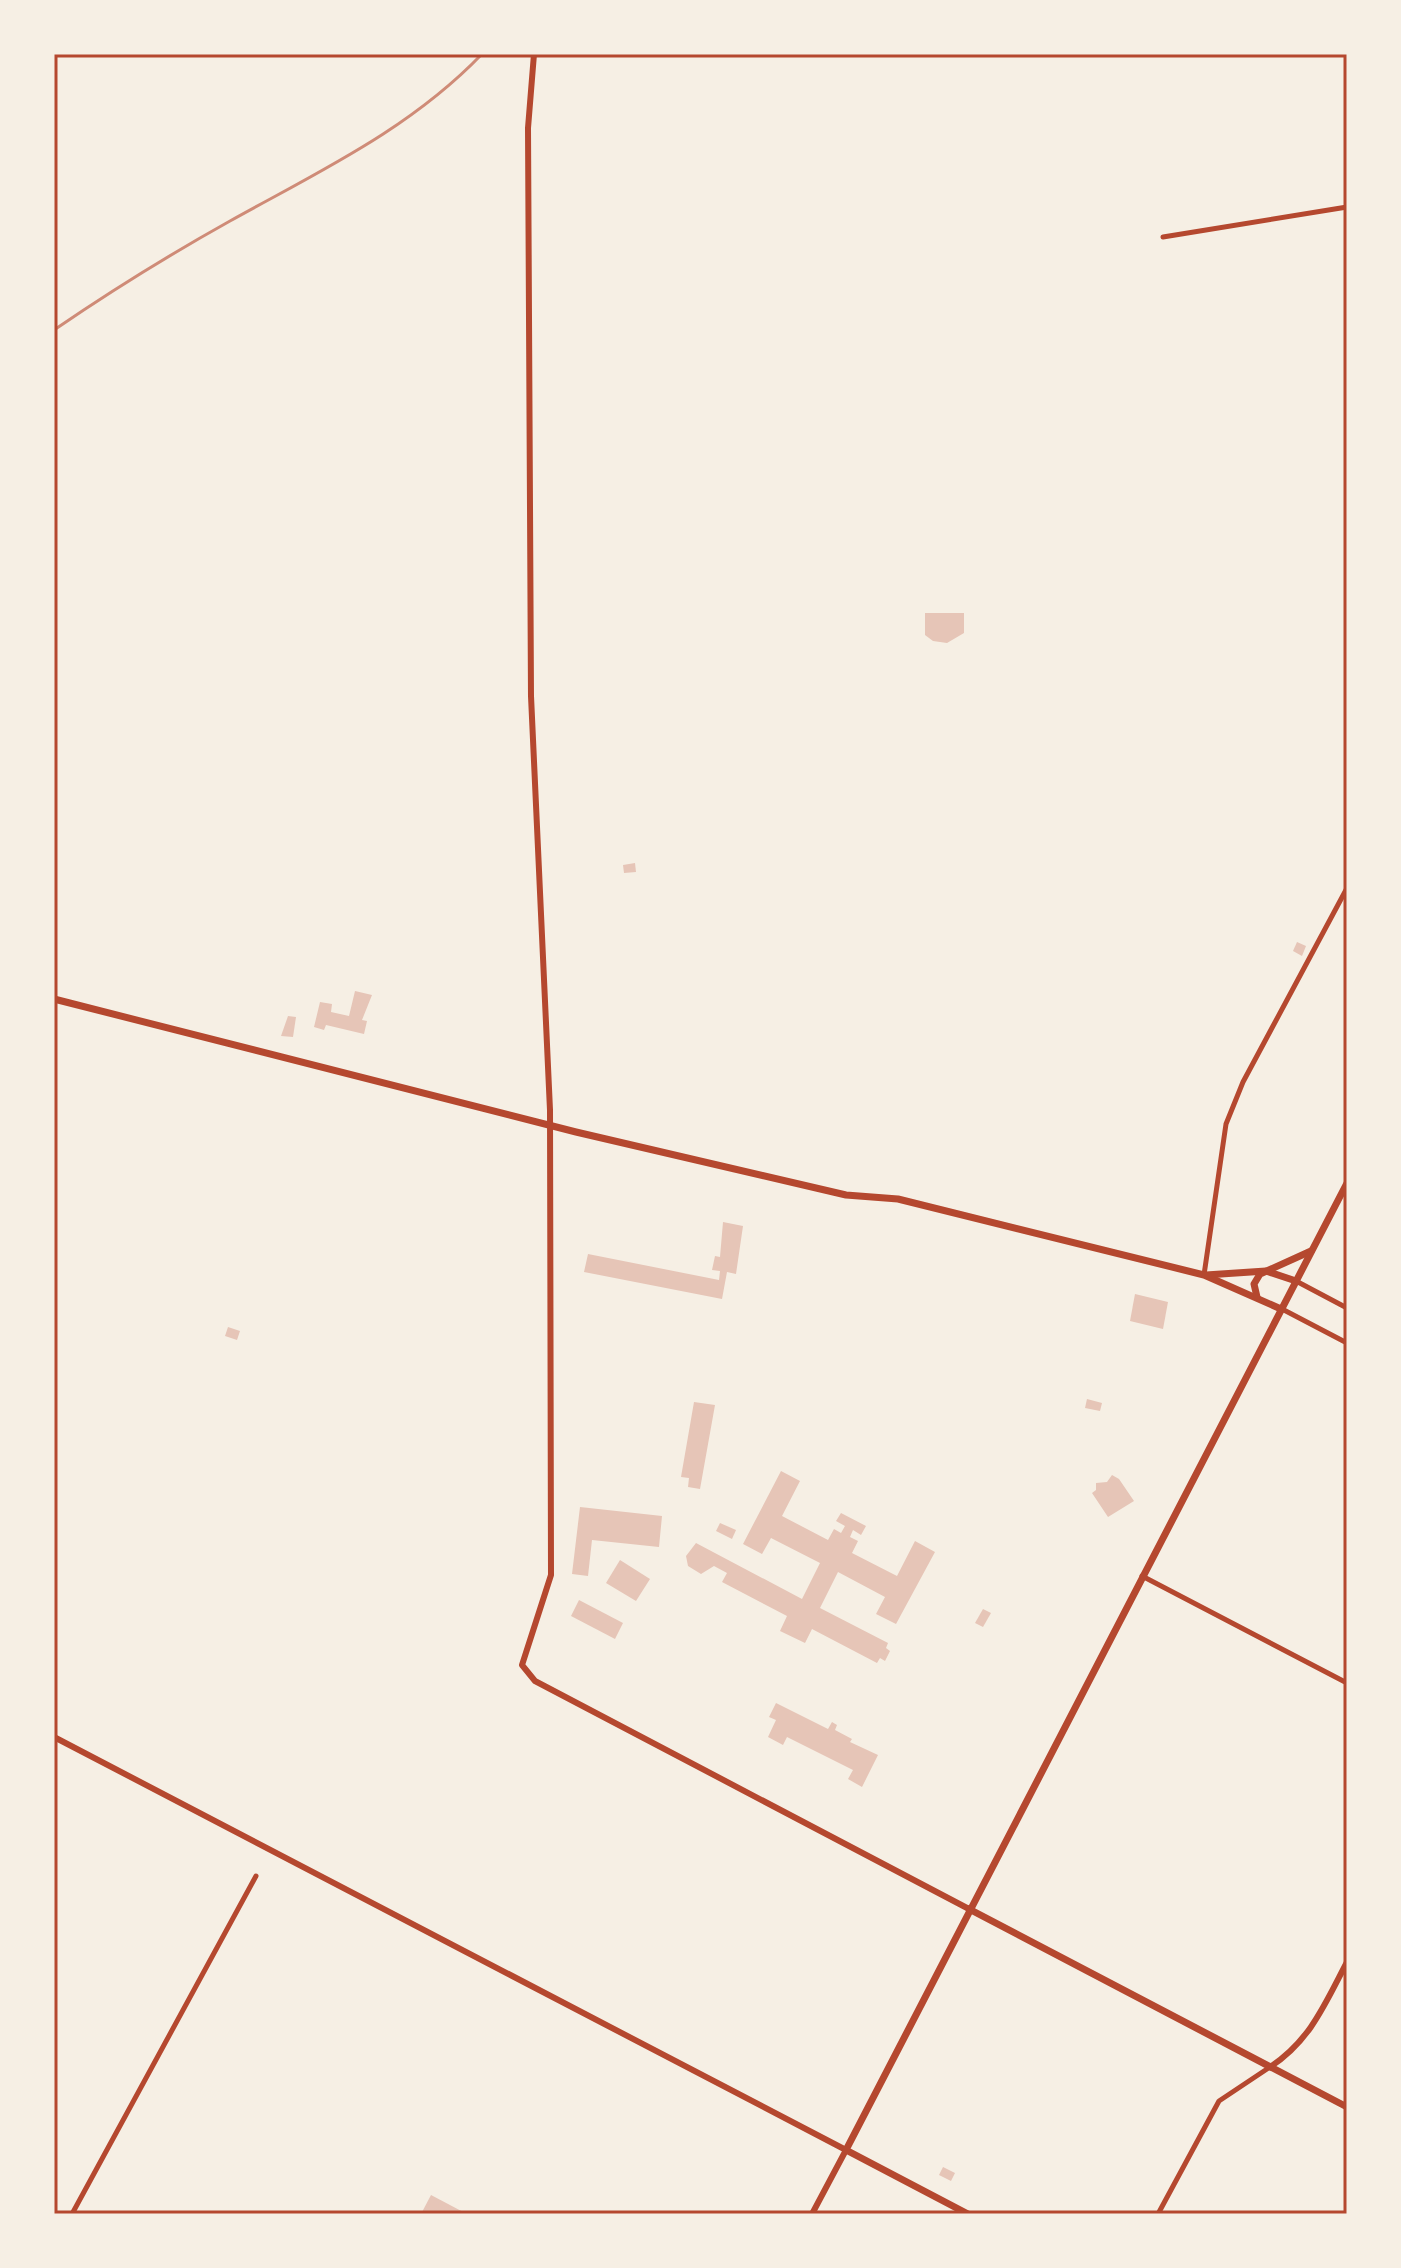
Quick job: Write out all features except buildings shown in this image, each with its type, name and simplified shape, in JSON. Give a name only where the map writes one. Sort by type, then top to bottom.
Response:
[{"type":"main road","points":[[54,999],[549,1125],[846,1195],[898,1199],[1204,1275],[1281,1309]]},
{"type":"main road","points":[[968,2214],[846,2150],[969,1909],[1066,1732],[1142,1576],[1347,1183]]},
{"type":"main road","points":[[1204,1275],[1266,1271],[1312,1250]]},
{"type":"main road","points":[[1266,1271],[1296,1281]]},
{"type":"main road","points":[[1257,1297],[1254,1284],[1266,1271]]},
{"type":"main road","points":[[969,1909],[1347,2107]]},
{"type":"street","points":[[534,54],[528,128],[531,696],[549,1125],[551,1575],[544,1604],[522,1656],[522,1665],[528,1675],[969,1909]]},
{"type":"street","points":[[1163,237],[1347,207]]},
{"type":"street","points":[[1204,1275],[1226,1124],[1243,1082],[1347,888]]},
{"type":"street","points":[[1296,1281],[1347,1308]]},
{"type":"street","points":[[1281,1309],[1347,1343]]},
{"type":"street","points":[[1142,1576],[1347,1683]]},
{"type":"street","points":[[54,1730],[63,1740]]},
{"type":"street","points":[[54,1737],[846,2150],[812,2214]]},
{"type":"street","points":[[72,2214],[256,1876]]},
{"type":"street","points":[[1158,2214],[1219,2101],[1293,2051],[1311,2031],[1347,1962]]},
{"type":"railway","points":[[54,330],[163,260],[363,147],[425,105],[482,54]]}]
